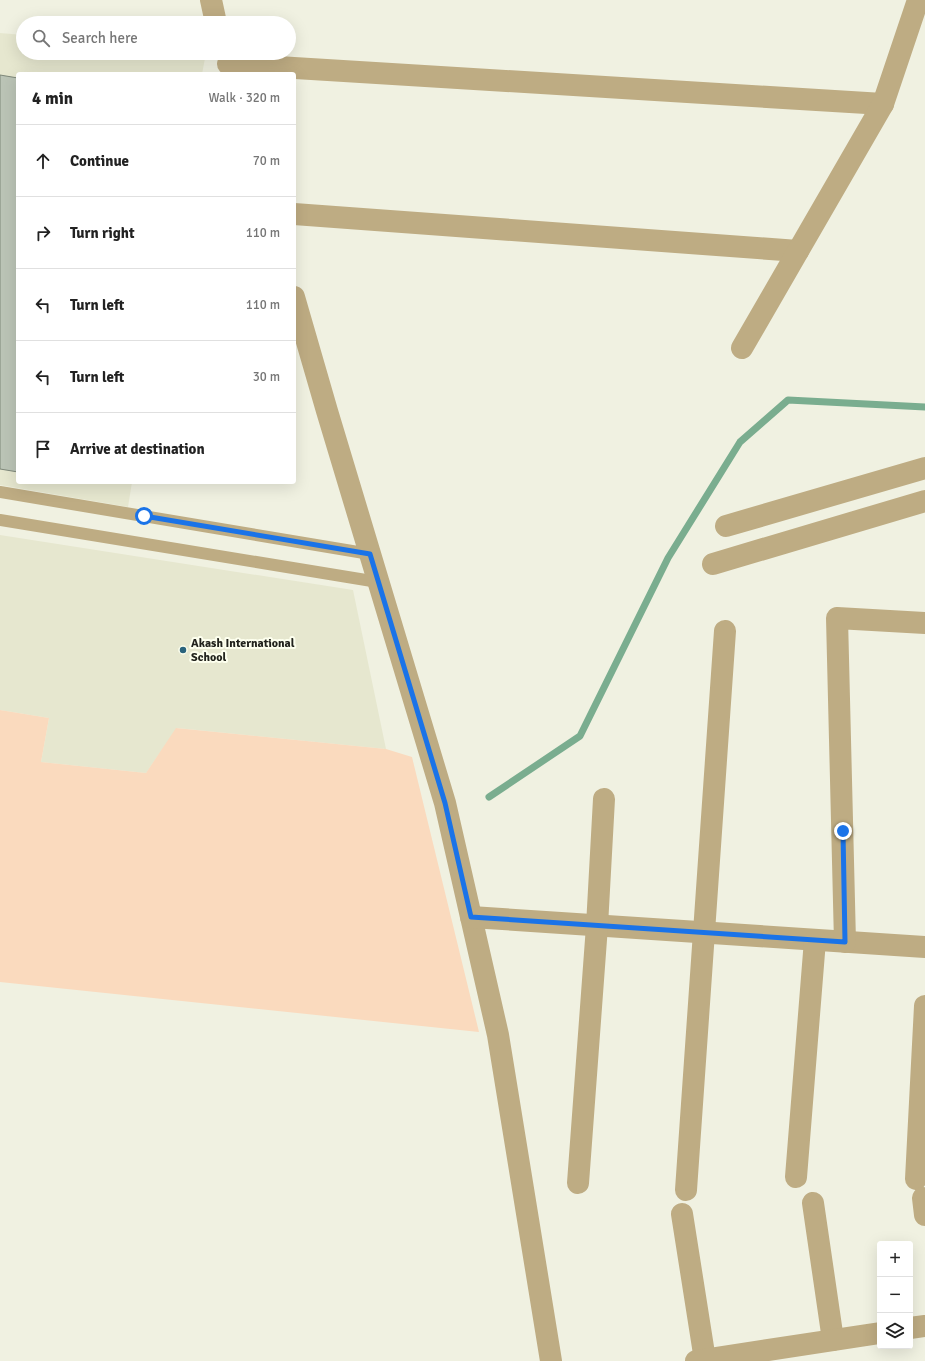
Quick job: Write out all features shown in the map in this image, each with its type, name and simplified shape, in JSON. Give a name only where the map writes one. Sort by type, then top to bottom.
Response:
[{"type":"street","points":[[211,0],[214,16]]},
{"type":"street","points":[[742,348],[883,104],[918,0]]},
{"type":"street","points":[[228,64],[883,104]]},
{"type":"street","points":[[296,214],[798,251]]},
{"type":"street","points":[[296,304],[445,803],[498,1035],[552,1361]]},
{"type":"street","points":[[726,526],[925,468]]},
{"type":"street","points":[[713,564],[925,502]]},
{"type":"street","points":[[845,942],[837,618],[925,623]]},
{"type":"street","points":[[686,1190],[725,631]]},
{"type":"street","points":[[578,1184],[597,926],[604,798]]},
{"type":"street","points":[[471,917],[925,947]]},
{"type":"street","points":[[796,1176],[815,940]]},
{"type":"street","points":[[921,1198],[925,1006]]},
{"type":"street","points":[[813,1203],[833,1340]]},
{"type":"street","points":[[682,1214],[701,1360],[877,1333]]},
{"type":"street","points":[[913,1328],[925,1326]]},
{"type":"lane","points":[[0,492],[370,554]]},
{"type":"lane","points":[[0,520],[378,582]]},
{"type":"shaded area","points":[[0,33],[16,34],[16,60],[205,60],[202,72],[16,72],[16,484],[132,484],[128,507],[0,485]]},
{"type":"shaded area","name":"Akash International School","points":[[0,535],[353,590],[386,749],[177,728],[146,773],[41,762],[49,718],[0,710]]},
{"type":"shaded area","points":[[0,710],[49,718],[41,762],[146,773],[176,728],[386,749],[412,757],[479,1032],[0,982]]},
{"type":"building","points":[[0,75],[16,78],[16,472],[0,469]]},
{"type":"waterway","points":[[489,797],[580,736],[668,558],[740,442],[788,400],[925,407]]},
{"type":"place","name":"Akash International School","points":[[183,650]]},
{"type":"route","points":[[144,516],[370,554],[445,803],[471,917],[845,942],[843,831]]}]
